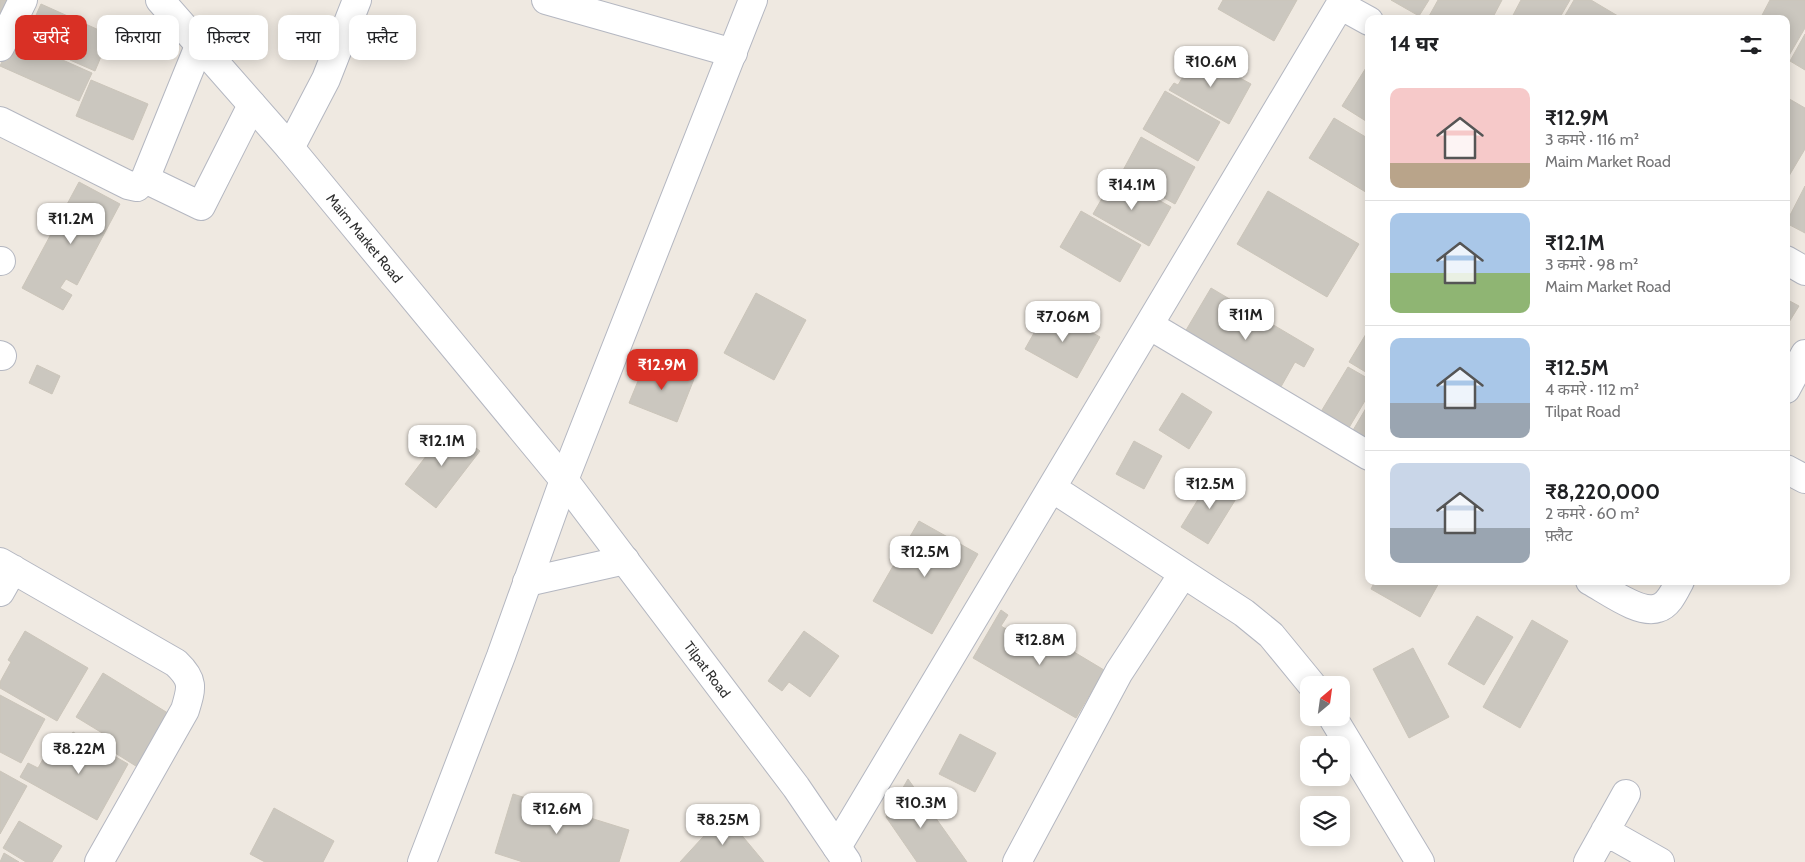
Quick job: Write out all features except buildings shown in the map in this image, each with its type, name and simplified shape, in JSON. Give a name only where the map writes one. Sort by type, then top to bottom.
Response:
[{"type":"street","points":[[0,47],[24,0]]},
{"type":"street","name":"Maim Market Road","points":[[160,0],[189,34]]},
{"type":"street","points":[[290,148],[326,78],[357,0]]},
{"type":"street","points":[[546,0],[733,53]]},
{"type":"street","points":[[422,862],[564,480],[753,0]]},
{"type":"street","points":[[842,855],[1052,488],[1342,2],[1365,18]]},
{"type":"street","points":[[0,121],[137,187],[145,179],[193,60]]},
{"type":"street","name":"Maim Market Road","points":[[212,60],[290,148],[564,480]]},
{"type":"street","points":[[145,179],[201,206],[252,105]]},
{"type":"street","points":[[1790,262],[1805,271]]},
{"type":"street","points":[[1149,325],[1365,454]]},
{"type":"street","points":[[1790,382],[1805,354]]},
{"type":"street","points":[[1790,471],[1805,479]]},
{"type":"street","name":"Tilpat Road","points":[[564,480],[796,787],[842,855]]},
{"type":"street","points":[[1052,488],[1244,613],[1271,635],[1305,676]]},
{"type":"street","points":[[527,582],[625,560]]},
{"type":"street","points":[[0,592],[6,565],[176,663],[190,679],[191,691],[185,710],[99,862]]},
{"type":"street","points":[[1017,862],[1119,672],[1183,574]]},
{"type":"street","points":[[1597,585],[1638,608],[1648,609],[1659,608],[1667,603],[1678,585]]},
{"type":"street","points":[[1338,726],[1420,862]]},
{"type":"street","points":[[1588,862],[1626,794]]},
{"type":"street","points":[[1605,831],[1660,862]]}]
